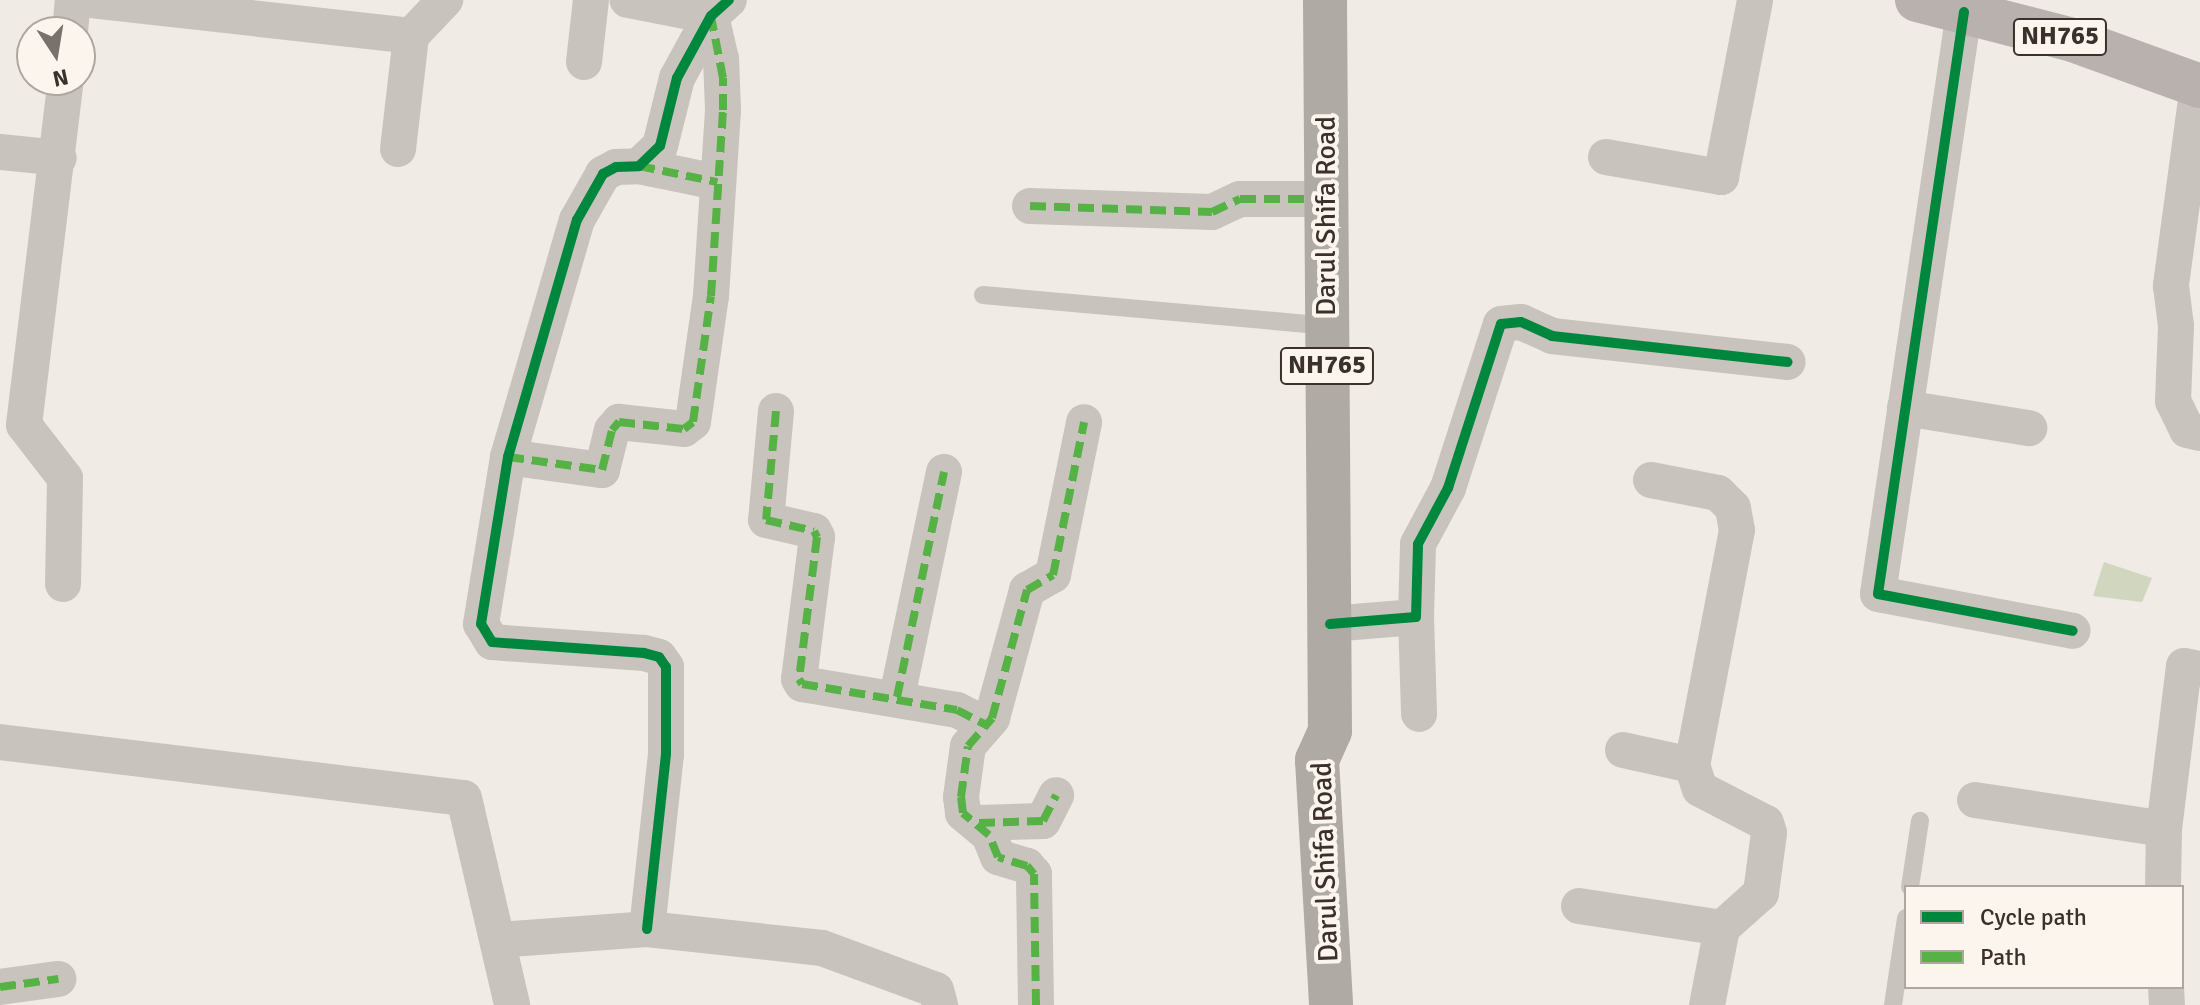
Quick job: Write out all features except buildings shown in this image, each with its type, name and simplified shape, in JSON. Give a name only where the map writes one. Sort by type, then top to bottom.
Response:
[{"type":"highway","name":"Darul Shifa Road","points":[[1325,0],[1330,731],[1317,760],[1331,1005]]},
{"type":"highway","name":"NH765","points":[[1330,731],[1344,762],[1358,1005]]},
{"type":"main road","name":"NH765","points":[[1917,0],[2073,40],[2199,85]]},
{"type":"street","points":[[91,0],[411,36]]},
{"type":"street","points":[[398,149],[411,36],[445,0]]},
{"type":"street","points":[[584,62],[591,0]]},
{"type":"street","points":[[628,0],[720,8]]},
{"type":"street","points":[[1606,157],[1721,177],[1755,0]]},
{"type":"street","points":[[639,166],[660,146],[677,78],[720,8]]},
{"type":"street","points":[[508,457],[602,470],[612,430],[619,422],[688,427],[711,296],[723,78],[720,8]]},
{"type":"street","points":[[1964,12],[1878,594],[2073,631]]},
{"type":"street","points":[[2199,85],[2171,286],[2176,326],[2173,401],[2187,430],[2200,433]]},
{"type":"street","points":[[63,584],[65,478],[24,425],[65,96]]},
{"type":"street","points":[[0,152],[59,158]]},
{"type":"street","points":[[647,929],[666,754],[666,667],[659,657],[644,653],[492,642],[481,624],[508,457],[577,220],[603,174],[616,167],[639,166],[717,182]]},
{"type":"street","points":[[1030,206],[1212,212],[1240,199],[1327,199]]},
{"type":"street","points":[[1419,714],[1416,617],[1418,544],[1448,488],[1501,324],[1521,322],[1552,336],[1788,362]]},
{"type":"street","points":[[1905,408],[2029,428]]},
{"type":"street","points":[[776,411],[766,520],[814,531],[817,537],[799,679],[802,684],[897,697],[957,710],[985,724]]},
{"type":"street","points":[[1036,1005],[1034,874],[1027,866],[998,857],[979,823],[963,813],[961,797],[968,746],[992,718],[1027,590],[1053,575],[1084,422]]},
{"type":"street","points":[[897,697],[944,472]]},
{"type":"street","points":[[1651,480],[1718,493],[1733,508],[1737,530],[1692,765],[1700,789],[1758,817],[1769,833],[1761,893],[1722,928],[1707,1005]]},
{"type":"street","points":[[1330,624],[1416,617]]},
{"type":"street","points":[[2163,885],[2164,829],[2184,666],[2200,669]]},
{"type":"street","points":[[0,742],[464,798],[512,1005]]},
{"type":"street","points":[[1623,750],[1692,765]]},
{"type":"street","points":[[979,823],[1043,821],[1056,795]]},
{"type":"street","points":[[1975,800],[2164,829]]},
{"type":"street","points":[[1579,906],[1722,928]]},
{"type":"street","points":[[498,940],[647,929],[822,948],[936,990],[940,1005]]},
{"type":"street","points":[[0,987],[58,979]]},
{"type":"lane","points":[[983,295],[1327,326]]},
{"type":"lane","points":[[1910,885],[1920,821]]},
{"type":"lane","points":[[1893,1005],[1904,931]]},
{"type":"green space","points":[[2104,562],[2152,578],[2142,602],[2093,596]]},
{"type":"marked path","points":[[508,457],[602,470],[612,430],[619,422],[684,429],[693,422],[711,296],[723,110],[723,78],[711,16]]},
{"type":"marked path","points":[[639,166],[717,182]]},
{"type":"marked path","points":[[1030,206],[1212,212],[1240,199],[1327,199]]},
{"type":"marked path","points":[[776,411],[766,520],[814,531],[817,537],[799,679],[802,684],[957,710],[985,724]]},
{"type":"marked path","points":[[1036,1005],[1034,874],[1027,866],[998,857],[989,835],[963,813],[961,797],[968,746],[992,718],[1027,590],[1053,575],[1084,422]]},
{"type":"marked path","points":[[897,697],[944,472]]},
{"type":"marked path","points":[[979,823],[1043,821],[1056,795]]},
{"type":"marked path","points":[[0,987],[58,979]]},
{"type":"cycle path","points":[[647,929],[666,754],[666,667],[659,657],[644,653],[492,642],[481,624],[508,457],[577,220],[603,174],[616,167],[639,166],[660,146],[677,78],[711,16],[729,0]]},
{"type":"cycle path","points":[[1964,12],[1878,594],[2073,631]]},
{"type":"cycle path","points":[[1330,624],[1416,617],[1418,544],[1448,488],[1501,324],[1521,322],[1552,336],[1788,362]]}]
